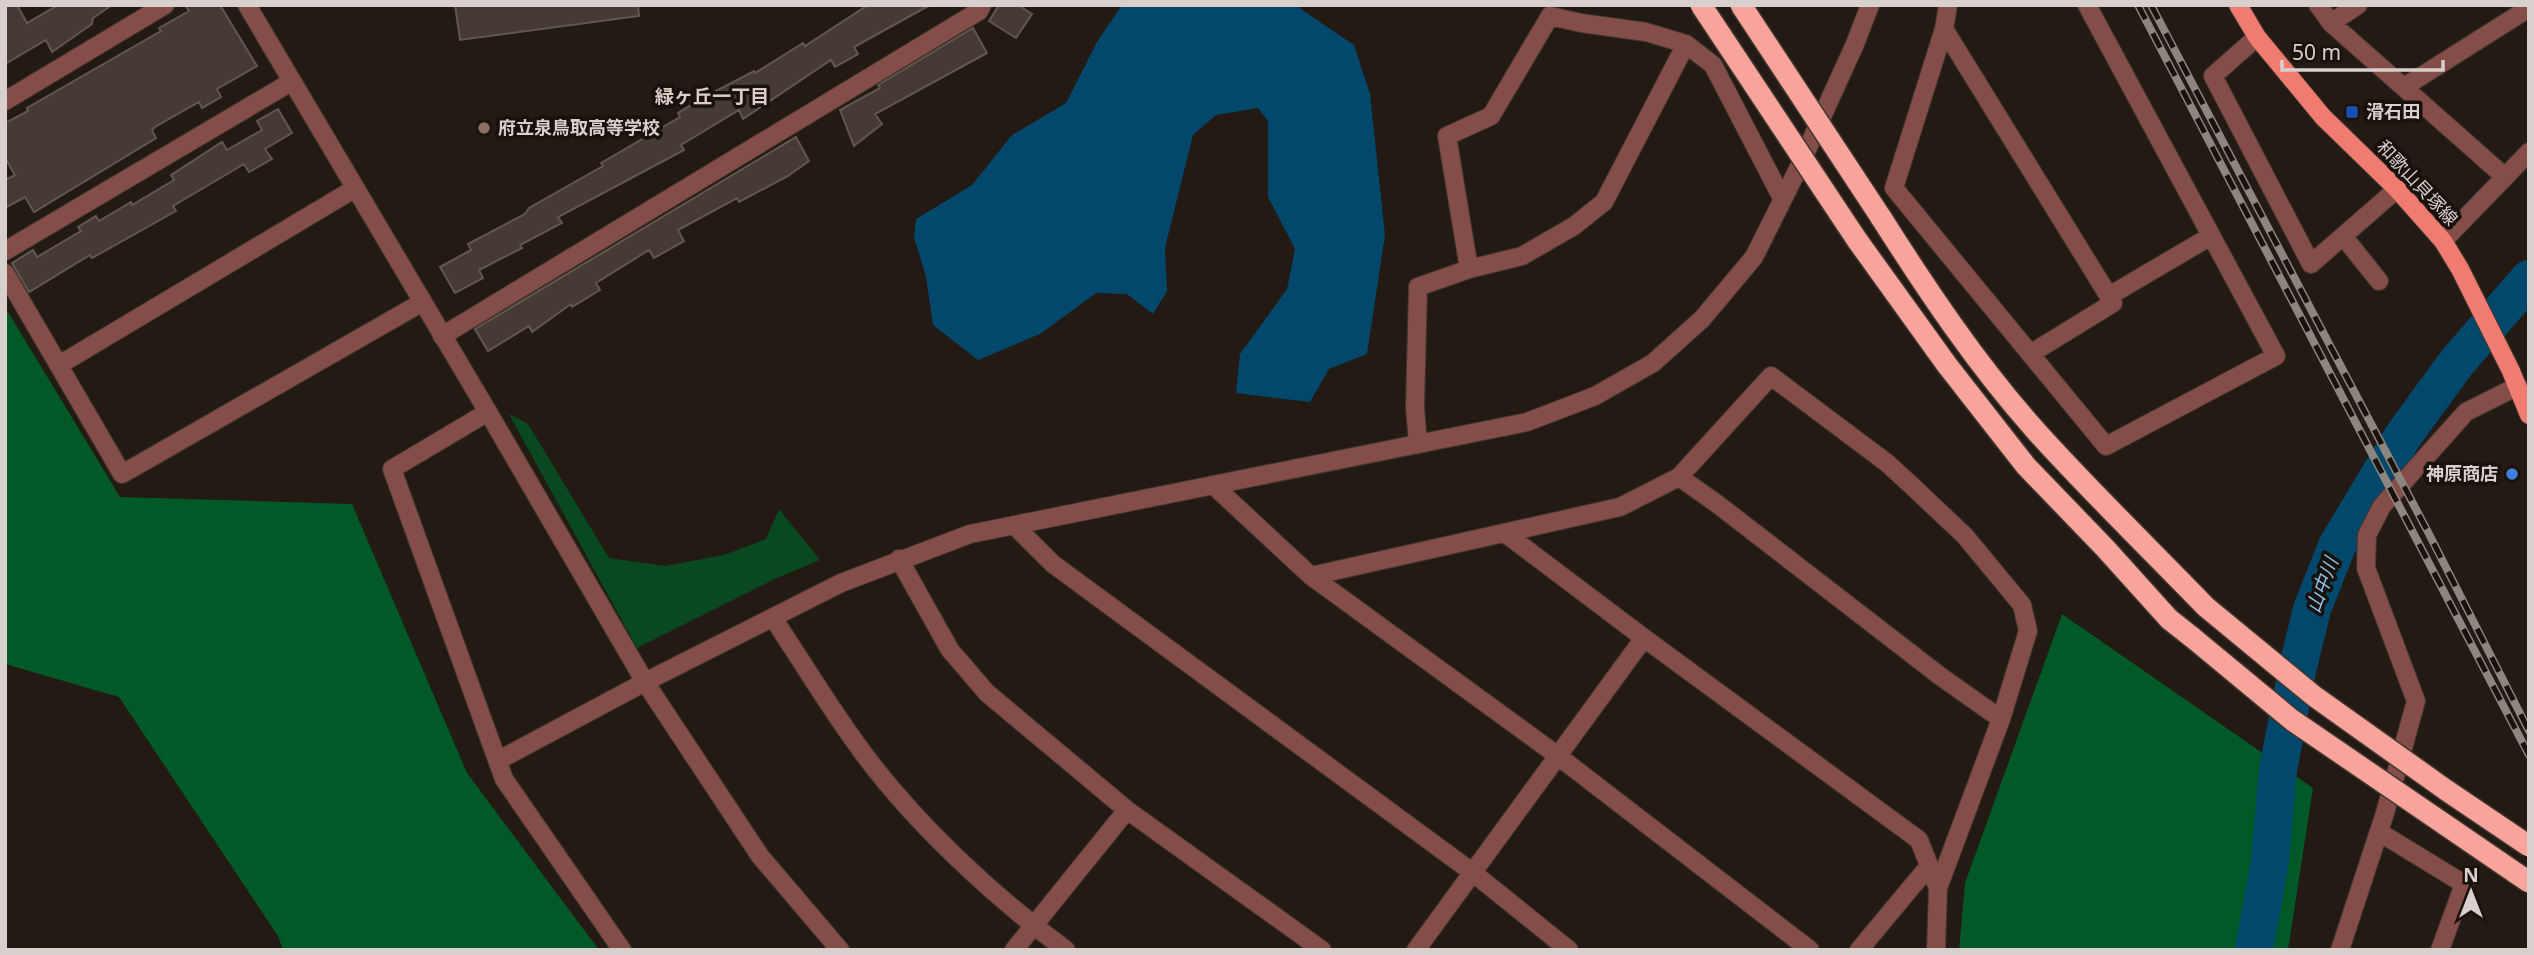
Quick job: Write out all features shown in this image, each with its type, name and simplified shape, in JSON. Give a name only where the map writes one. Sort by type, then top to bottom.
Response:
[{"type":"highway","points":[[1701,5],[1857,240],[1947,365],[2026,466],[2169,619],[2292,720],[2529,882]]},
{"type":"highway","points":[[1741,5],[1917,274],[1973,352],[2036,430],[2206,607],[2314,696],[2529,846]]},
{"type":"main road","name":"和歌山貝塚線","points":[[2238,5],[2257,37],[2323,117],[2397,189],[2443,241],[2460,269],[2515,379],[2529,415]]},
{"type":"street","points":[[5,101],[166,5]]},
{"type":"street","points":[[247,5],[645,682],[760,856],[840,950]]},
{"type":"street","points":[[442,336],[979,11],[982,5]]},
{"type":"street","points":[[499,760],[645,682],[841,583],[970,534],[1527,422],[1595,396],[1653,363],[1702,319],[1754,257],[1800,165],[1870,5]]},
{"type":"street","points":[[1948,5],[1944,29],[1894,188],[2106,446],[2276,356],[2087,5]]},
{"type":"street","points":[[2318,5],[2331,23],[2505,177]]},
{"type":"street","points":[[2331,23],[2358,5]]},
{"type":"street","points":[[2404,87],[2529,8]]},
{"type":"street","points":[[1469,269],[1447,136],[1490,116],[1550,16],[1646,32],[1686,44],[1713,65],[1782,198]]},
{"type":"street","points":[[1944,29],[2113,303],[2030,354]]},
{"type":"street","points":[[2257,37],[2213,76],[2311,264],[2397,189]]},
{"type":"street","points":[[1418,444],[1415,407],[1418,287],[1469,269],[1521,256],[1574,226],[1604,202],[1686,44]]},
{"type":"street","points":[[5,251],[291,82]]},
{"type":"street","points":[[2443,241],[2529,152]]},
{"type":"street","points":[[59,365],[354,188]]},
{"type":"street","points":[[2109,296],[2211,236]]},
{"type":"street","points":[[2343,236],[2379,281]]},
{"type":"street","points":[[5,273],[122,474],[422,303]]},
{"type":"street","points":[[1311,576],[1620,507],[1679,477],[1771,376],[1887,463],[1965,536],[2022,605],[2028,631],[2001,719],[1938,888],[1936,950]]},
{"type":"street","points":[[2340,950],[2379,832],[2416,701],[2366,568],[2367,535],[2382,506],[2466,412],[2515,379]]},
{"type":"street","points":[[488,412],[392,468],[499,760],[503,779],[621,950]]},
{"type":"street","points":[[1679,477],[1940,676],[2001,719]]},
{"type":"street","points":[[1213,485],[1311,576],[1558,756],[1810,950]]},
{"type":"street","points":[[1014,525],[1053,564],[1472,872],[1569,950]]},
{"type":"street","points":[[1506,534],[1919,840],[1938,888]]},
{"type":"street","points":[[899,559],[950,650],[987,693],[1127,810],[1322,950]]},
{"type":"street","points":[[773,618],[859,747],[908,806],[975,874],[1066,950]]},
{"type":"street","points":[[1416,950],[1644,638]]},
{"type":"street","points":[[1014,950],[1127,810]]},
{"type":"street","points":[[2379,832],[2464,884],[2440,950]]},
{"type":"street","points":[[1859,950],[1929,866]]},
{"type":"green space","points":[[5,307],[120,497],[352,504],[467,773],[599,950],[283,950],[278,936],[119,697],[5,664]]},
{"type":"green space","points":[[509,414],[528,424],[609,558],[665,566],[724,555],[766,539],[779,509],[820,560],[779,577],[637,648]]},
{"type":"green space","points":[[2062,614],[2313,788],[2288,950],[1959,950],[1965,883]]},
{"type":"water","points":[[1122,5],[1295,5],[1354,45],[1370,94],[1385,235],[1367,354],[1329,369],[1310,402],[1236,393],[1240,354],[1287,289],[1295,249],[1268,197],[1268,121],[1258,108],[1216,115],[1193,135],[1165,248],[1167,291],[1153,314],[1127,294],[1096,293],[1040,334],[978,360],[933,325],[926,277],[914,237],[916,219],[972,185],[1012,135],[1066,103],[1097,42]]},
{"type":"building","points":[[5,5],[17,5],[27,23],[58,5],[112,5],[93,18],[92,24],[52,52],[46,40],[5,64]]},
{"type":"building","points":[[185,5],[220,5],[257,66],[217,89],[221,97],[202,108],[199,102],[155,127],[152,130],[156,138],[34,212],[25,197],[5,208],[5,180],[15,175],[5,158],[5,123],[161,31],[159,28],[189,11]]},
{"type":"building","points":[[455,5],[638,5],[639,16],[460,40]]},
{"type":"building","points":[[868,5],[930,5],[854,47],[858,54],[835,67],[831,60],[743,119],[739,110],[681,145],[684,150],[558,217],[562,223],[479,270],[483,278],[455,293],[440,267],[471,250],[468,244],[525,214],[529,208],[603,166],[601,163],[680,117],[678,113],[706,96],[754,71],[755,73],[803,43],[805,46]]},
{"type":"building","points":[[999,5],[1018,5],[1032,14],[1016,38],[989,21]]},
{"type":"building","points":[[973,28],[987,53],[875,114],[882,124],[854,146],[840,110],[880,88],[878,85]]},
{"type":"building","points":[[278,109],[292,133],[265,149],[272,159],[249,172],[244,164],[173,206],[176,211],[92,258],[90,255],[29,292],[12,263],[33,250],[37,257],[81,231],[78,227],[96,216],[99,221],[131,202],[132,205],[174,180],[171,175],[222,142],[227,150],[262,130],[257,121]]},
{"type":"building","points":[[796,137],[809,161],[788,176],[739,202],[737,198],[678,230],[684,241],[654,258],[649,250],[596,283],[600,290],[572,307],[571,304],[532,332],[529,326],[488,351],[475,329]]},
{"type":"waterway","name":"山中川","points":[[2254,950],[2270,861],[2278,770],[2297,671],[2312,609],[2337,546],[2403,436],[2457,362],[2529,279]]},
{"type":"railway","points":[[2138,5],[2529,755]]},
{"type":"railway","points":[[2151,5],[2428,532],[2529,731]]},
{"type":"place","name":"滑石田","points":[[2352,112]]},
{"type":"place","name":"府立泉鳥取高等学校","points":[[484,128]]},
{"type":"place","name":"神原商店","points":[[2512,474]]},
{"type":"district","name":"緑ヶ丘一丁目","points":[[712,96]]}]
